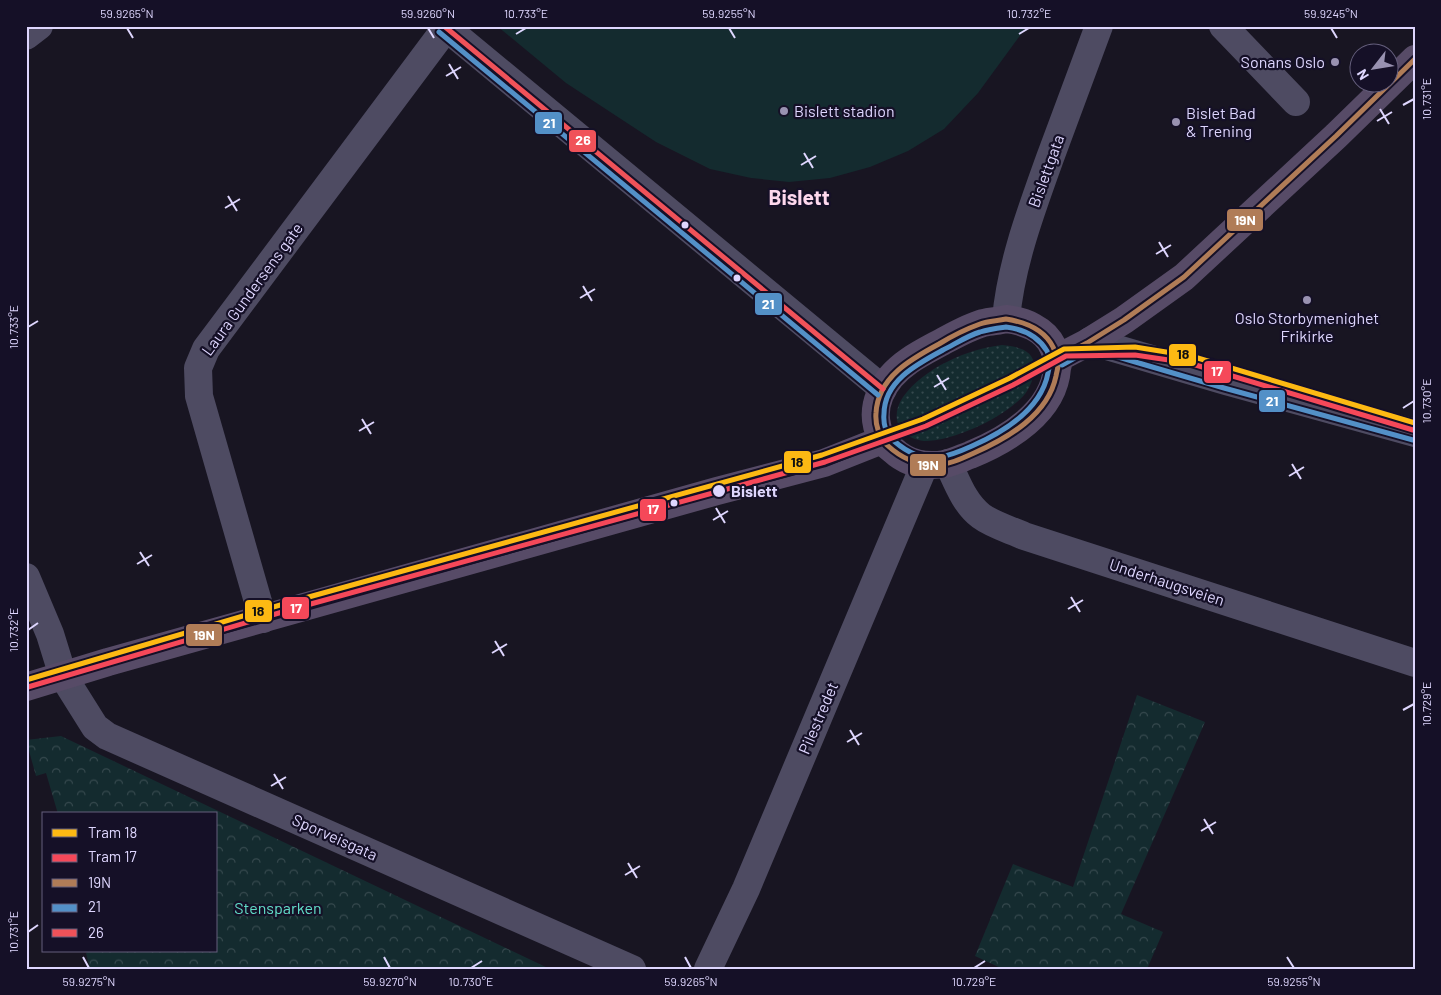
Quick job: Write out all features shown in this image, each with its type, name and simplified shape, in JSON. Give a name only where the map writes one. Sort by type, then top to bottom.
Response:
[{"type":"main road","points":[[1058,358],[1090,341],[1150,302],[1184,277],[1329,143],[1415,60]]},
{"type":"main road","points":[[1006,319],[1022,321],[1038,330],[1051,342],[1058,358],[1057,376],[1052,391],[1031,417],[999,442],[936,465],[910,462],[897,454],[882,440],[875,410],[883,389],[895,374],[908,362],[927,350],[974,326],[1006,319]]},
{"type":"main road","points":[[26,687],[263,618],[717,491],[824,463],[882,440]]},
{"type":"street","points":[[26,36],[39,26]]},
{"type":"street","name":"Bislettgata","points":[[1006,319],[1008,292],[1014,264],[1040,185],[1099,26]]},
{"type":"street","points":[[1223,26],[1296,102]]},
{"type":"street","points":[[445,27],[883,389]]},
{"type":"street","name":"Laura Gundersens gate","points":[[263,618],[199,396],[198,368],[206,349],[445,27]]},
{"type":"street","points":[[1090,341],[1415,433]]},
{"type":"street","name":"Underhaugsveien","points":[[936,465],[982,517],[1024,536],[1415,664]]},
{"type":"street","name":"Pilestredet","points":[[708,969],[746,889],[936,465]]},
{"type":"street","name":"Sporveisgata","points":[[26,577],[50,634],[63,676],[95,726],[107,736],[632,969]]},
{"type":"green space","name":"Bislett stadion","points":[[497,26],[1027,26],[978,93],[944,129],[908,151],[870,167],[830,178],[789,182],[751,178],[710,169],[656,142],[566,83]]},
{"type":"green space","points":[[1002,345],[1023,349],[1028,352],[1034,362],[1032,381],[1020,399],[984,424],[946,438],[924,441],[908,436],[903,431],[897,419],[899,405],[903,397],[922,377],[961,356]]},
{"type":"green space","points":[[1137,695],[1205,722],[1121,914],[1163,932],[1147,969],[1003,969],[975,956],[1013,864],[1073,887]]},
{"type":"green space","name":"Stensparken","points":[[61,736],[550,969],[90,969],[86,953],[88,952],[218,952],[218,812],[57,812],[46,773],[36,776],[26,740]]},
{"type":"tram line","name":"18","points":[[26,680],[287,603],[822,455],[923,419],[1010,378],[1064,349],[1135,347],[1191,356],[1415,423]]},
{"type":"tram line","name":"17","points":[[28,687],[289,610],[825,462],[926,426],[1013,385],[1066,356],[1135,355],[1189,363],[1413,430]]},
{"type":"transit line","name":"26","points":[[444,26],[883,389]]},
{"type":"transit line","name":"21","points":[[439,32],[878,395]]},
{"type":"transit line","name":"19N","points":[[1058,358],[1124,320],[1184,277],[1336,136],[1415,59]]},
{"type":"transit line","name":"19N","points":[[1006,319],[1027,324],[1045,335],[1058,357],[1059,362],[1052,390],[1036,414],[1025,424],[1000,440],[944,464],[927,465],[914,462],[903,457],[887,445],[878,430],[876,413],[878,400],[889,379],[907,363],[954,335],[983,323],[1006,319]]},
{"type":"transit line","name":"21","points":[[1006,327],[1018,329],[1035,337],[1047,351],[1049,357],[1050,362],[1044,386],[1038,398],[1029,409],[1008,427],[996,434],[947,456],[921,456],[904,449],[891,439],[884,422],[885,402],[896,383],[904,375],[923,361],[970,336],[987,330],[1006,327]]},
{"type":"transit line","name":"21","points":[[1062,365],[1091,349],[1413,440]]},
{"type":"transit line","name":"19N","points":[[26,687],[108,662],[717,491],[824,463],[882,440]]},
{"type":"place","name":"Sonans Oslo","points":[[1335,62]]},
{"type":"place","name":"Bislett stadion","points":[[784,111]]},
{"type":"place","name":"Bislet Bad & Trening","points":[[1176,122]]},
{"type":"place","name":"Oslo Storbymenighet Frikirke","points":[[1307,300]]},
{"type":"place","name":"Bislett","points":[[719,491]]},
{"type":"district","name":"Bislett","points":[[799,198]]}]
